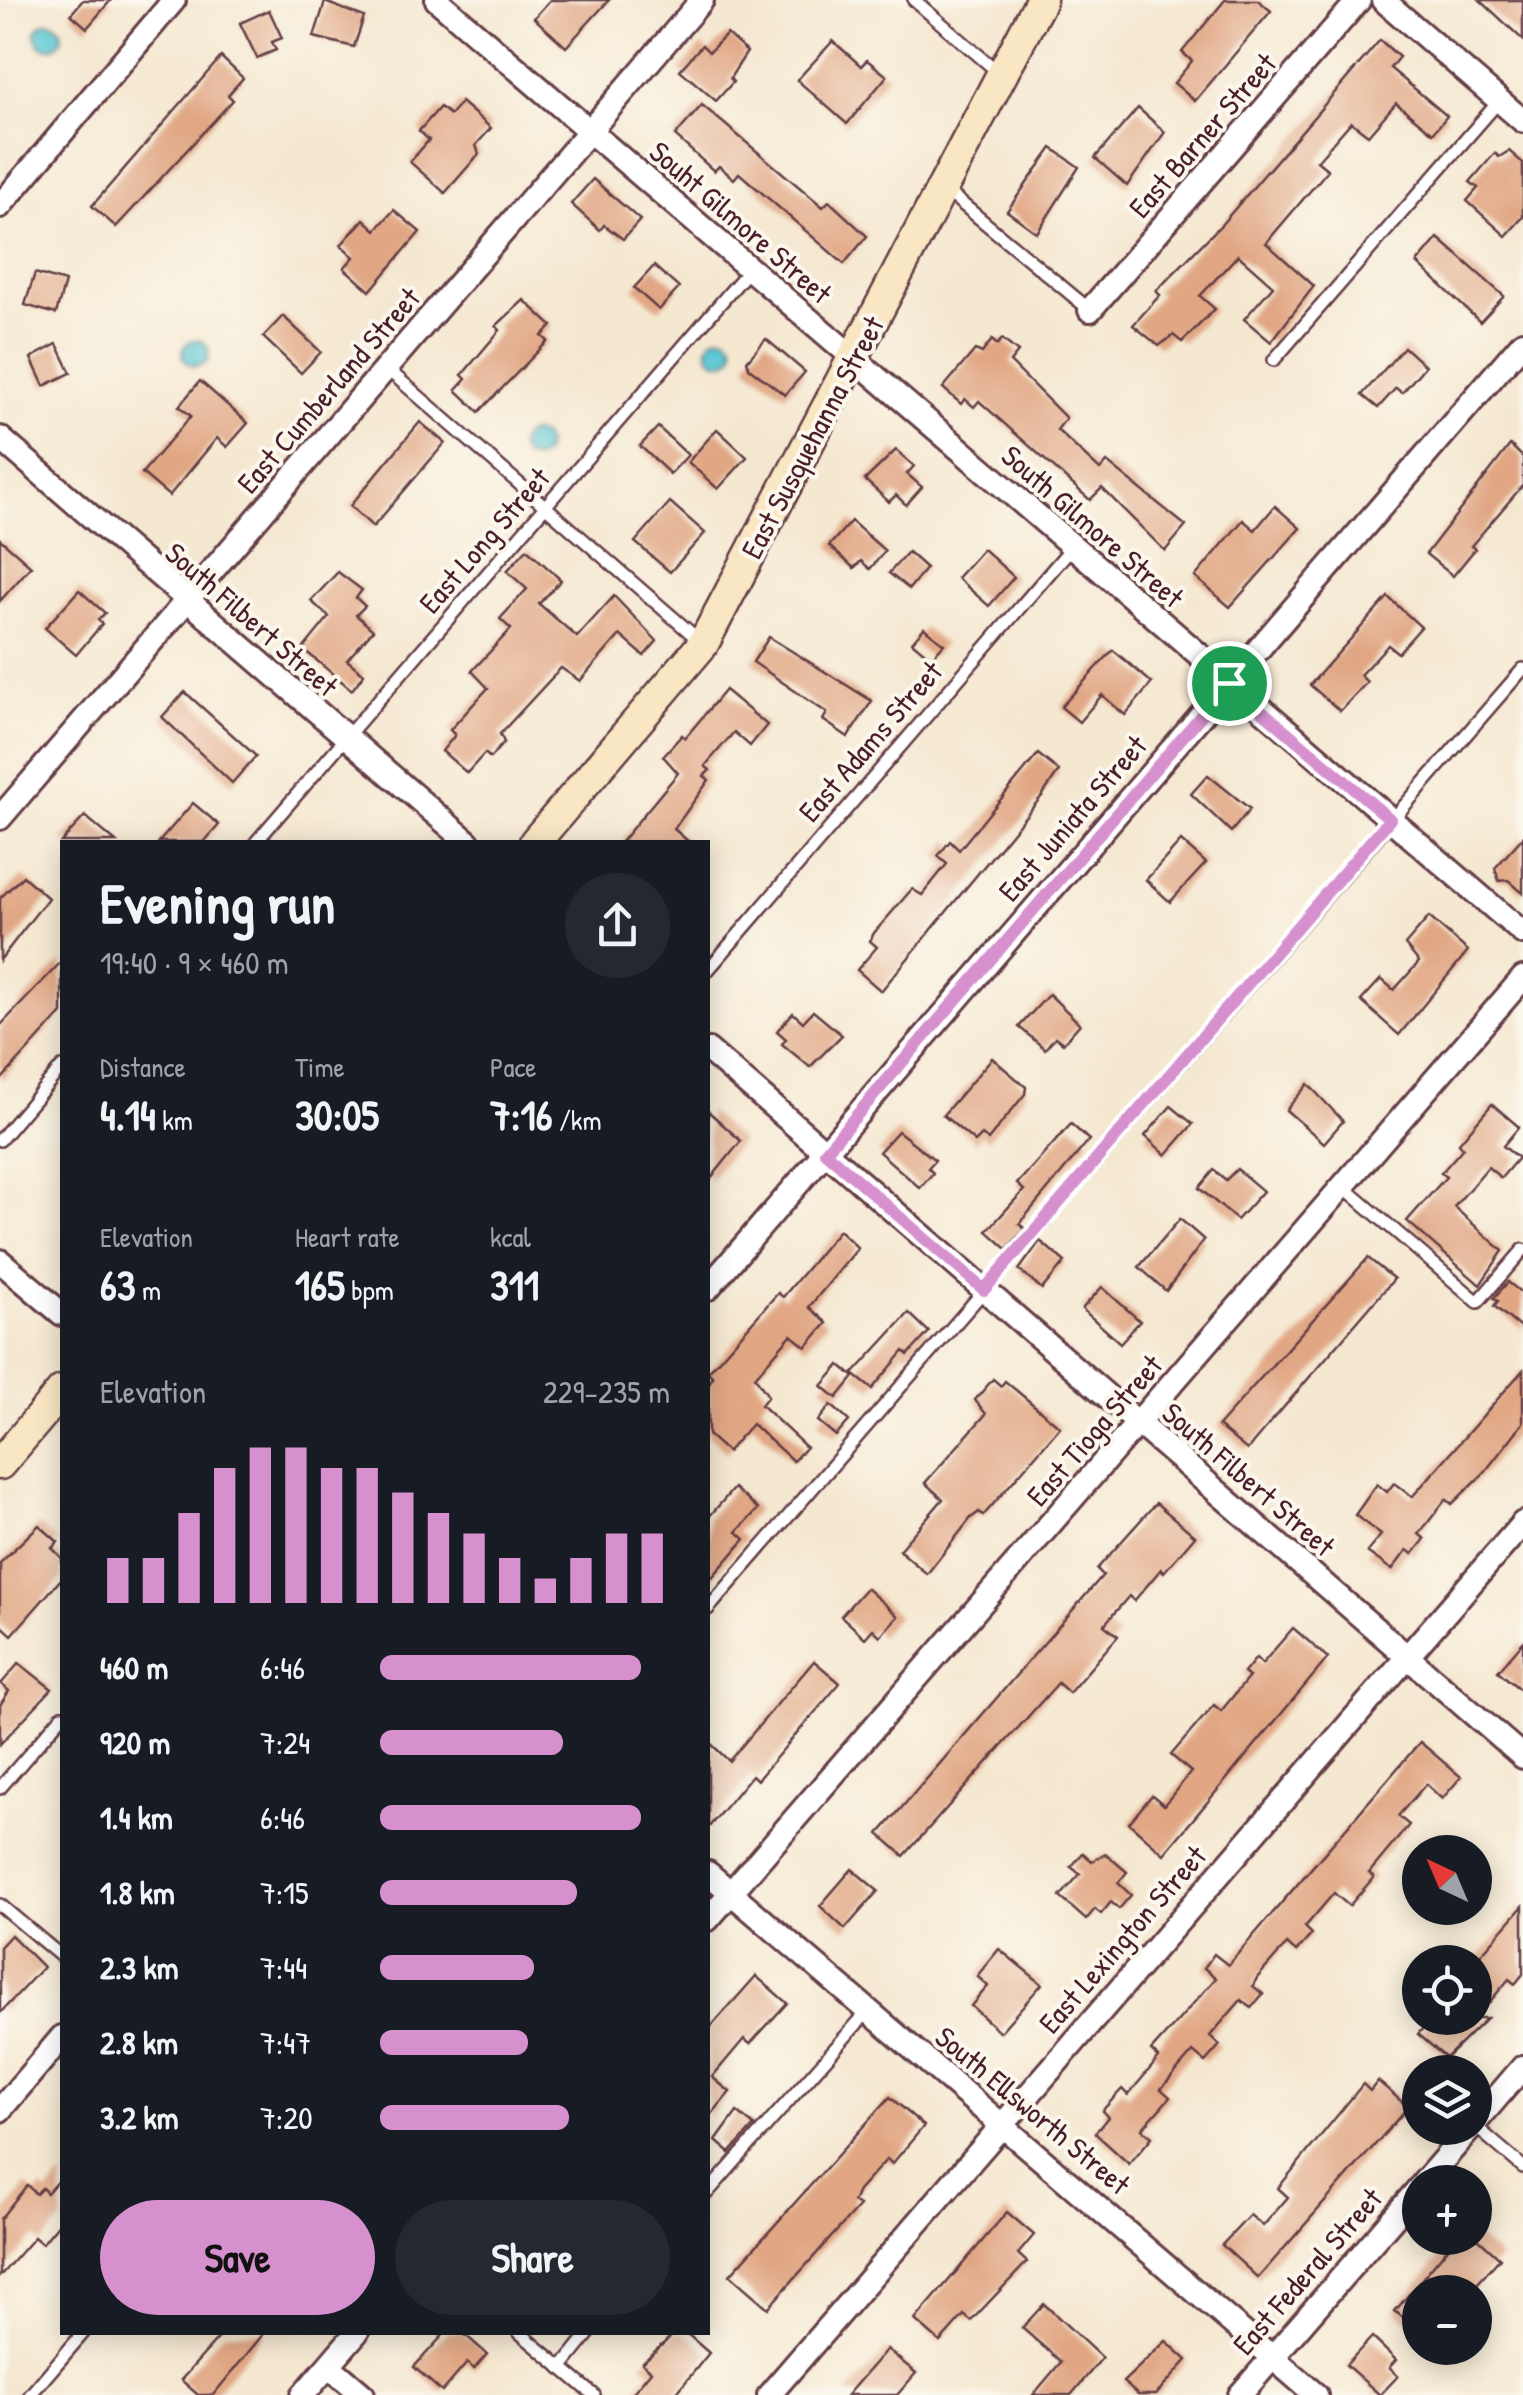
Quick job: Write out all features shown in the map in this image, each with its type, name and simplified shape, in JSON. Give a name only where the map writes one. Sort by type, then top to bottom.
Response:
[{"type":"main road","name":"East Susquehanna Street","points":[[537,840],[703,644],[1041,0]]},
{"type":"main road","points":[[0,1464],[60,1393]]},
{"type":"street","points":[[0,206],[174,0]]},
{"type":"street","points":[[436,0],[590,132]]},
{"type":"street","name":"East Cumberland Street","points":[[0,818],[702,0]]},
{"type":"street","name":"East Barner Street","points":[[1090,310],[1359,0]]},
{"type":"street","points":[[1383,0],[1523,121]]},
{"type":"street","name":"Souht Gilmore Street","points":[[590,132],[854,357]]},
{"type":"street","name":"East Juniata Street","points":[[710,1286],[1523,342]]},
{"type":"street","name":"South Gilmore Street","points":[[854,357],[1523,933]]},
{"type":"street","name":"South Filbert Street","points":[[0,438],[185,603],[466,840]]},
{"type":"street","name":"East Tioga Street","points":[[710,1917],[1523,978]]},
{"type":"street","name":"South Filbert Street","points":[[710,1052],[1523,1757]]},
{"type":"street","points":[[0,1261],[60,1312]]},
{"type":"street","name":"East Lexington Street","points":[[769,2395],[1523,1523]]},
{"type":"street","name":"South Ellsworth Street","points":[[710,1875],[1004,2122],[1316,2395]]},
{"type":"street","points":[[0,2110],[60,2040]]},
{"type":"street","name":"East Federal Street","points":[[1492,2104],[1523,2067]]},
{"type":"street","name":"East Federal Street","points":[[1439,2165],[1457,2145]]},
{"type":"street","name":"East Federal Street","points":[[1240,2395],[1402,2208]]},
{"type":"street","points":[[304,2395],[355,2335]]},
{"type":"street","points":[[329,2366],[362,2395]]},
{"type":"lane","points":[[914,0],[1002,75]]},
{"type":"lane","points":[[1274,360],[1500,101]]},
{"type":"lane","points":[[943,188],[1090,310]]},
{"type":"lane","name":"East Long Street","points":[[258,840],[749,270]]},
{"type":"lane","points":[[386,368],[703,644]]},
{"type":"lane","name":"East Adams Street","points":[[710,968],[1072,547]]},
{"type":"lane","points":[[710,1607],[1523,669]]},
{"type":"lane","points":[[0,1140],[60,1070]]},
{"type":"lane","points":[[1344,1187],[1478,1302],[1523,1250]]},
{"type":"lane","points":[[0,1788],[60,1718]]},
{"type":"lane","points":[[0,1905],[60,1955]]},
{"type":"lane","points":[[710,2190],[869,2010]]},
{"type":"lane","points":[[1492,2140],[1523,2167]]},
{"type":"lane","points":[[30,2395],[81,2335]]},
{"type":"lane","points":[[522,2335],[594,2395]]},
{"type":"lane","points":[[561,2368],[588,2335]]},
{"type":"water","points":[[49,22],[58,26],[62,35],[58,44],[49,48],[40,44],[36,35],[40,26]]},
{"type":"water","points":[[721,336],[730,340],[734,349],[730,358],[721,362],[712,358],[708,349],[712,340]]},
{"type":"water","points":[[196,340],[205,344],[209,353],[205,362],[196,366],[187,362],[183,353],[187,344]]},
{"type":"water","points":[[533,433],[542,437],[546,446],[542,455],[533,459],[524,455],[520,446],[524,437]]},
{"type":"building","points":[[83,0],[111,0],[87,28],[71,14]]},
{"type":"building","points":[[550,0],[609,0],[566,47],[534,18]]},
{"type":"building","points":[[1225,0],[1258,0],[1271,11],[1195,101],[1174,83],[1192,61],[1182,52]]},
{"type":"building","points":[[1480,0],[1523,0],[1523,40]]},
{"type":"building","points":[[325,2],[364,17],[354,47],[314,37]]},
{"type":"building","points":[[269,10],[282,38],[272,42],[276,50],[257,58],[240,23]]},
{"type":"building","points":[[727,34],[747,52],[730,78],[733,82],[716,101],[680,70],[702,45],[709,52]]},
{"type":"building","points":[[1380,40],[1399,57],[1390,68],[1447,116],[1433,133],[1396,103],[1368,135],[1351,122],[1317,161],[1328,170],[1266,243],[1314,286],[1271,342],[1244,319],[1273,286],[1238,255],[1200,296],[1215,309],[1182,342],[1173,335],[1159,346],[1133,325],[1160,295],[1156,291],[1221,225]]},
{"type":"building","points":[[833,41],[861,66],[867,60],[887,76],[847,124],[797,80]]},
{"type":"building","points":[[221,57],[243,78],[228,95],[233,100],[116,227],[92,206]]},
{"type":"building","points":[[461,102],[491,128],[476,145],[479,154],[445,193],[410,162],[429,140],[419,131],[440,107],[450,115]]},
{"type":"building","points":[[702,105],[823,207],[829,201],[867,236],[844,264],[739,173],[734,179],[719,166],[714,171],[675,136]]},
{"type":"building","points":[[1138,108],[1165,132],[1127,186],[1095,158]]},
{"type":"building","points":[[1052,148],[1079,167],[1037,233],[1007,211]]},
{"type":"building","points":[[1509,151],[1523,163],[1523,217],[1506,236],[1467,201],[1478,188],[1470,182],[1495,153],[1499,157]]},
{"type":"building","points":[[593,179],[640,220],[623,239],[604,225],[600,230],[571,204]]},
{"type":"building","points":[[394,210],[420,232],[370,291],[344,268],[354,257],[341,245],[364,219],[376,230]]},
{"type":"building","points":[[1438,238],[1504,296],[1480,322],[1417,263]]},
{"type":"building","points":[[654,266],[679,288],[659,310],[634,288]]},
{"type":"building","points":[[35,273],[65,282],[56,314],[25,305]]},
{"type":"building","points":[[524,300],[552,326],[542,336],[548,341],[479,412],[456,390],[466,379],[462,375],[500,330],[496,326]]},
{"type":"building","points":[[283,316],[321,352],[301,373],[263,337]]},
{"type":"building","points":[[766,339],[805,372],[785,395],[749,368],[747,361]]},
{"type":"building","points":[[1002,339],[1018,352],[1010,362],[1066,418],[1057,430],[1100,470],[1107,462],[1186,526],[1165,551],[1102,488],[1090,500],[979,401],[974,407],[965,399],[961,404],[943,388],[975,350],[982,353],[992,340],[997,345]]},
{"type":"building","points":[[57,344],[71,373],[44,386],[31,358]]},
{"type":"building","points":[[1404,347],[1425,366],[1402,393],[1396,388],[1378,408],[1362,395]]},
{"type":"building","points":[[200,381],[248,423],[227,447],[217,438],[169,496],[142,473],[191,416],[179,406]]},
{"type":"building","points":[[420,422],[445,443],[373,527],[350,506]]},
{"type":"building","points":[[658,427],[688,455],[670,474],[640,446]]},
{"type":"building","points":[[717,429],[747,457],[718,489],[688,462]]},
{"type":"building","points":[[1510,445],[1523,457],[1523,485],[1471,546],[1475,549],[1453,576],[1426,554]]},
{"type":"building","points":[[896,450],[914,466],[907,474],[922,487],[906,505],[896,495],[889,502],[865,480]]},
{"type":"building","points":[[670,502],[705,533],[670,572],[635,542]]},
{"type":"building","points":[[1275,506],[1300,528],[1230,607],[1195,577],[1243,520],[1255,530]]},
{"type":"building","points":[[851,521],[885,551],[870,569],[861,561],[854,568],[829,546]]},
{"type":"building","points":[[0,539],[31,566],[0,601]]},
{"type":"building","points":[[527,549],[561,580],[539,604],[577,637],[614,596],[657,641],[644,656],[620,635],[580,681],[561,668],[500,734],[504,742],[490,758],[485,753],[467,773],[442,751],[455,735],[450,730],[488,688],[472,671],[511,629],[500,619],[527,589],[507,571]]},
{"type":"building","points":[[983,549],[1014,577],[989,606],[957,578]]},
{"type":"building","points":[[908,552],[926,568],[909,589],[889,573]]},
{"type":"building","points":[[338,572],[362,590],[356,598],[365,606],[356,615],[373,630],[347,660],[364,674],[352,690],[303,649],[329,617],[311,601]]},
{"type":"building","points":[[79,590],[105,613],[98,620],[102,624],[76,655],[45,628]]},
{"type":"building","points":[[1388,597],[1421,627],[1398,653],[1388,645],[1360,675],[1367,682],[1340,711],[1310,685]]},
{"type":"building","points":[[924,628],[944,644],[931,658],[912,642]]},
{"type":"building","points":[[769,637],[872,701],[848,737],[823,720],[827,713],[753,662]]},
{"type":"building","points":[[1113,650],[1152,683],[1125,715],[1102,695],[1079,722],[1061,707]]},
{"type":"building","points":[[725,690],[767,725],[750,746],[734,732],[705,766],[710,770],[704,776],[709,780],[674,829],[687,840],[623,840],[678,773],[663,756],[682,735],[685,738]]},
{"type":"building","points":[[185,692],[256,756],[232,783],[162,717]]},
{"type":"building","points":[[1038,754],[1059,771],[881,991],[857,970],[877,947],[870,941],[874,933],[912,889],[922,895],[947,864],[938,856],[950,841],[959,850]]},
{"type":"building","points":[[1208,775],[1250,809],[1231,832],[1191,794]]},
{"type":"building","points":[[193,803],[219,825],[206,840],[161,840]]},
{"type":"building","points":[[85,816],[114,840],[63,840]]},
{"type":"building","points":[[1523,837],[1523,893],[1508,880],[1499,881],[1495,868]]},
{"type":"building","points":[[1181,841],[1206,863],[1170,902],[1146,880]]},
{"type":"building","points":[[23,876],[48,898],[0,960],[0,898]]},
{"type":"building","points":[[1429,917],[1468,951],[1399,1035],[1361,1001],[1381,979],[1394,990],[1419,962],[1405,945]]},
{"type":"building","points":[[60,963],[60,1015],[0,1081],[0,1026]]},
{"type":"building","points":[[1049,994],[1080,1024],[1063,1043],[1055,1037],[1045,1049],[1019,1027]]},
{"type":"building","points":[[813,1011],[842,1035],[810,1067],[782,1044],[786,1039],[777,1031],[793,1013],[803,1022]]},
{"type":"building","points":[[992,1058],[1026,1087],[1025,1094],[988,1140],[982,1135],[975,1142],[943,1115]]},
{"type":"building","points":[[1308,1084],[1343,1121],[1324,1143],[1286,1110]]},
{"type":"building","points":[[1492,1104],[1519,1127],[1503,1146],[1518,1158],[1501,1178],[1488,1167],[1454,1207],[1503,1251],[1480,1285],[1407,1221],[1446,1177],[1441,1173],[1463,1148],[1459,1143]]},
{"type":"building","points":[[1171,1106],[1193,1124],[1166,1155],[1145,1136]]},
{"type":"building","points":[[710,1113],[741,1141],[710,1180]]},
{"type":"building","points":[[1071,1124],[1089,1140],[1019,1224],[1025,1229],[1007,1249],[987,1231],[1024,1190],[1017,1184]]},
{"type":"building","points":[[898,1131],[935,1160],[928,1168],[933,1173],[920,1188],[879,1152]]},
{"type":"building","points":[[1237,1169],[1263,1191],[1237,1220],[1199,1188],[1214,1170],[1226,1180]]},
{"type":"building","points":[[1180,1219],[1204,1240],[1166,1291],[1139,1267]]},
{"type":"building","points":[[839,1230],[858,1248],[809,1307],[827,1323],[806,1347],[791,1335],[755,1377],[768,1396],[761,1405],[806,1447],[793,1461],[752,1424],[727,1452],[710,1437],[710,1370],[778,1293],[783,1297]]},
{"type":"building","points":[[1040,1241],[1065,1262],[1042,1289],[1019,1270]]},
{"type":"building","points":[[1368,1258],[1394,1279],[1247,1450],[1218,1426]]},
{"type":"building","points":[[1508,1282],[1523,1294],[1523,1330],[1494,1306],[1498,1301],[1494,1298]]},
{"type":"building","points":[[1102,1287],[1140,1321],[1120,1343],[1082,1309]]},
{"type":"building","points":[[909,1313],[929,1332],[908,1355],[904,1351],[872,1389],[853,1374]]},
{"type":"building","points":[[840,1365],[854,1377],[837,1398],[822,1386]]},
{"type":"building","points":[[1523,1370],[1523,1423],[1484,1473],[1452,1504],[1446,1499],[1419,1534],[1425,1539],[1413,1554],[1407,1550],[1392,1570],[1367,1552],[1381,1535],[1355,1515],[1377,1484],[1387,1492],[1394,1483],[1412,1497]]},
{"type":"building","points":[[993,1379],[1001,1386],[1005,1381],[1060,1427],[983,1516],[979,1512],[971,1518],[927,1574],[899,1550],[943,1499],[925,1483],[986,1414],[975,1400]]},
{"type":"building","points":[[831,1405],[849,1421],[836,1436],[818,1421]]},
{"type":"building","points":[[734,1488],[758,1509],[737,1532],[745,1539],[710,1580],[710,1516]]},
{"type":"building","points":[[1156,1503],[1195,1536],[1164,1572],[1161,1569],[1134,1601],[1129,1596],[1104,1625],[1118,1636],[1069,1693],[1058,1683],[904,1856],[879,1834],[1103,1575],[1097,1569]]},
{"type":"building","points":[[39,1525],[58,1542],[52,1548],[60,1556],[60,1580],[12,1635],[0,1624],[0,1563]]},
{"type":"building","points":[[866,1588],[898,1616],[880,1636],[873,1629],[865,1638],[841,1616]]},
{"type":"building","points":[[1293,1628],[1328,1658],[1164,1854],[1129,1823],[1152,1795],[1164,1805],[1191,1772],[1171,1755],[1214,1705],[1221,1711],[1249,1677],[1244,1673],[1256,1658],[1262,1664]]},
{"type":"building","points":[[1523,1642],[1523,1692],[1498,1671]]},
{"type":"building","points":[[814,1661],[840,1683],[757,1780],[752,1775],[710,1826],[710,1743],[729,1761]]},
{"type":"building","points":[[19,1663],[52,1689],[0,1744],[0,1705],[9,1691],[1,1684]]},
{"type":"building","points":[[1420,1742],[1461,1777],[1442,1799],[1426,1784],[1398,1816],[1409,1825],[1369,1873],[1374,1877],[1349,1906],[1334,1893],[1305,1927],[1312,1934],[1296,1952],[1287,1944],[1257,1978],[1253,1986],[1263,1994],[1251,2008],[1241,2000],[1210,2036],[1220,2045],[1205,2062],[1193,2052],[1161,2089],[1170,2097],[1142,2129],[1152,2137],[1129,2164],[1095,2133],[1108,2117],[1102,2111],[1122,2089],[1128,2095],[1159,2058],[1151,2051],[1216,1978],[1204,1968],[1214,1954],[1228,1965]]},
{"type":"building","points":[[1083,1853],[1092,1861],[1106,1854],[1127,1872],[1118,1883],[1131,1895],[1119,1909],[1111,1902],[1101,1914],[1095,1909],[1086,1920],[1060,1897],[1080,1874],[1071,1867]]},
{"type":"building","points":[[852,1869],[878,1891],[845,1929],[820,1906]]},
{"type":"building","points":[[1523,1906],[1523,1974],[1515,1984],[1509,1979],[1492,1999],[1492,1945],[1489,1945]]},
{"type":"building","points":[[11,1935],[43,1967],[0,2013],[0,1947]]},
{"type":"building","points":[[999,1949],[1042,1984],[1000,2032],[971,2006],[988,1986],[977,1976]]},
{"type":"building","points":[[756,1976],[787,2003],[750,2044],[744,2039],[712,2077],[730,2092],[710,2117],[710,2028]]},
{"type":"building","points":[[1419,2035],[1470,2035],[1449,2055],[1442,2055]]},
{"type":"building","points":[[1378,2081],[1402,2102],[1402,2114],[1258,2278],[1222,2245],[1250,2215],[1263,2226],[1288,2197],[1278,2188],[1363,2084],[1370,2091]]},
{"type":"building","points":[[890,2097],[924,2126],[892,2164],[887,2159],[858,2191],[853,2202],[859,2206],[768,2308],[730,2275]]},
{"type":"building","points":[[737,2112],[754,2126],[730,2153],[716,2141]]},
{"type":"building","points":[[60,2178],[60,2222],[42,2244],[34,2237],[0,2276],[0,2219],[27,2185],[36,2194],[42,2188],[47,2193]]},
{"type":"building","points":[[1007,2212],[1034,2235],[1018,2254],[1027,2262],[971,2321],[964,2315],[940,2342],[915,2320]]},
{"type":"building","points":[[1492,2251],[1500,2258],[1485,2275],[1425,2275],[1442,2255],[1492,2255]]},
{"type":"building","points":[[1044,2304],[1102,2358],[1071,2395],[1033,2395],[1061,2362],[1022,2328]]},
{"type":"building","points":[[221,2335],[263,2335],[213,2395],[198,2395],[181,2380]]},
{"type":"building","points":[[443,2335],[465,2335],[487,2354],[474,2369],[467,2363],[442,2392],[414,2367]]},
{"type":"building","points":[[673,2335],[688,2335],[709,2353],[675,2395],[631,2395],[651,2371],[642,2363]]},
{"type":"building","points":[[1372,2337],[1396,2360],[1389,2368],[1398,2376],[1380,2395],[1346,2365]]},
{"type":"building","points":[[1166,2341],[1187,2360],[1156,2395],[1138,2395],[1123,2382]]},
{"type":"building","points":[[887,2349],[916,2373],[897,2395],[847,2395]]},
{"type":"route","points":[[1229,683],[1390,819],[984,1290],[825,1152],[1229,683]]}]
